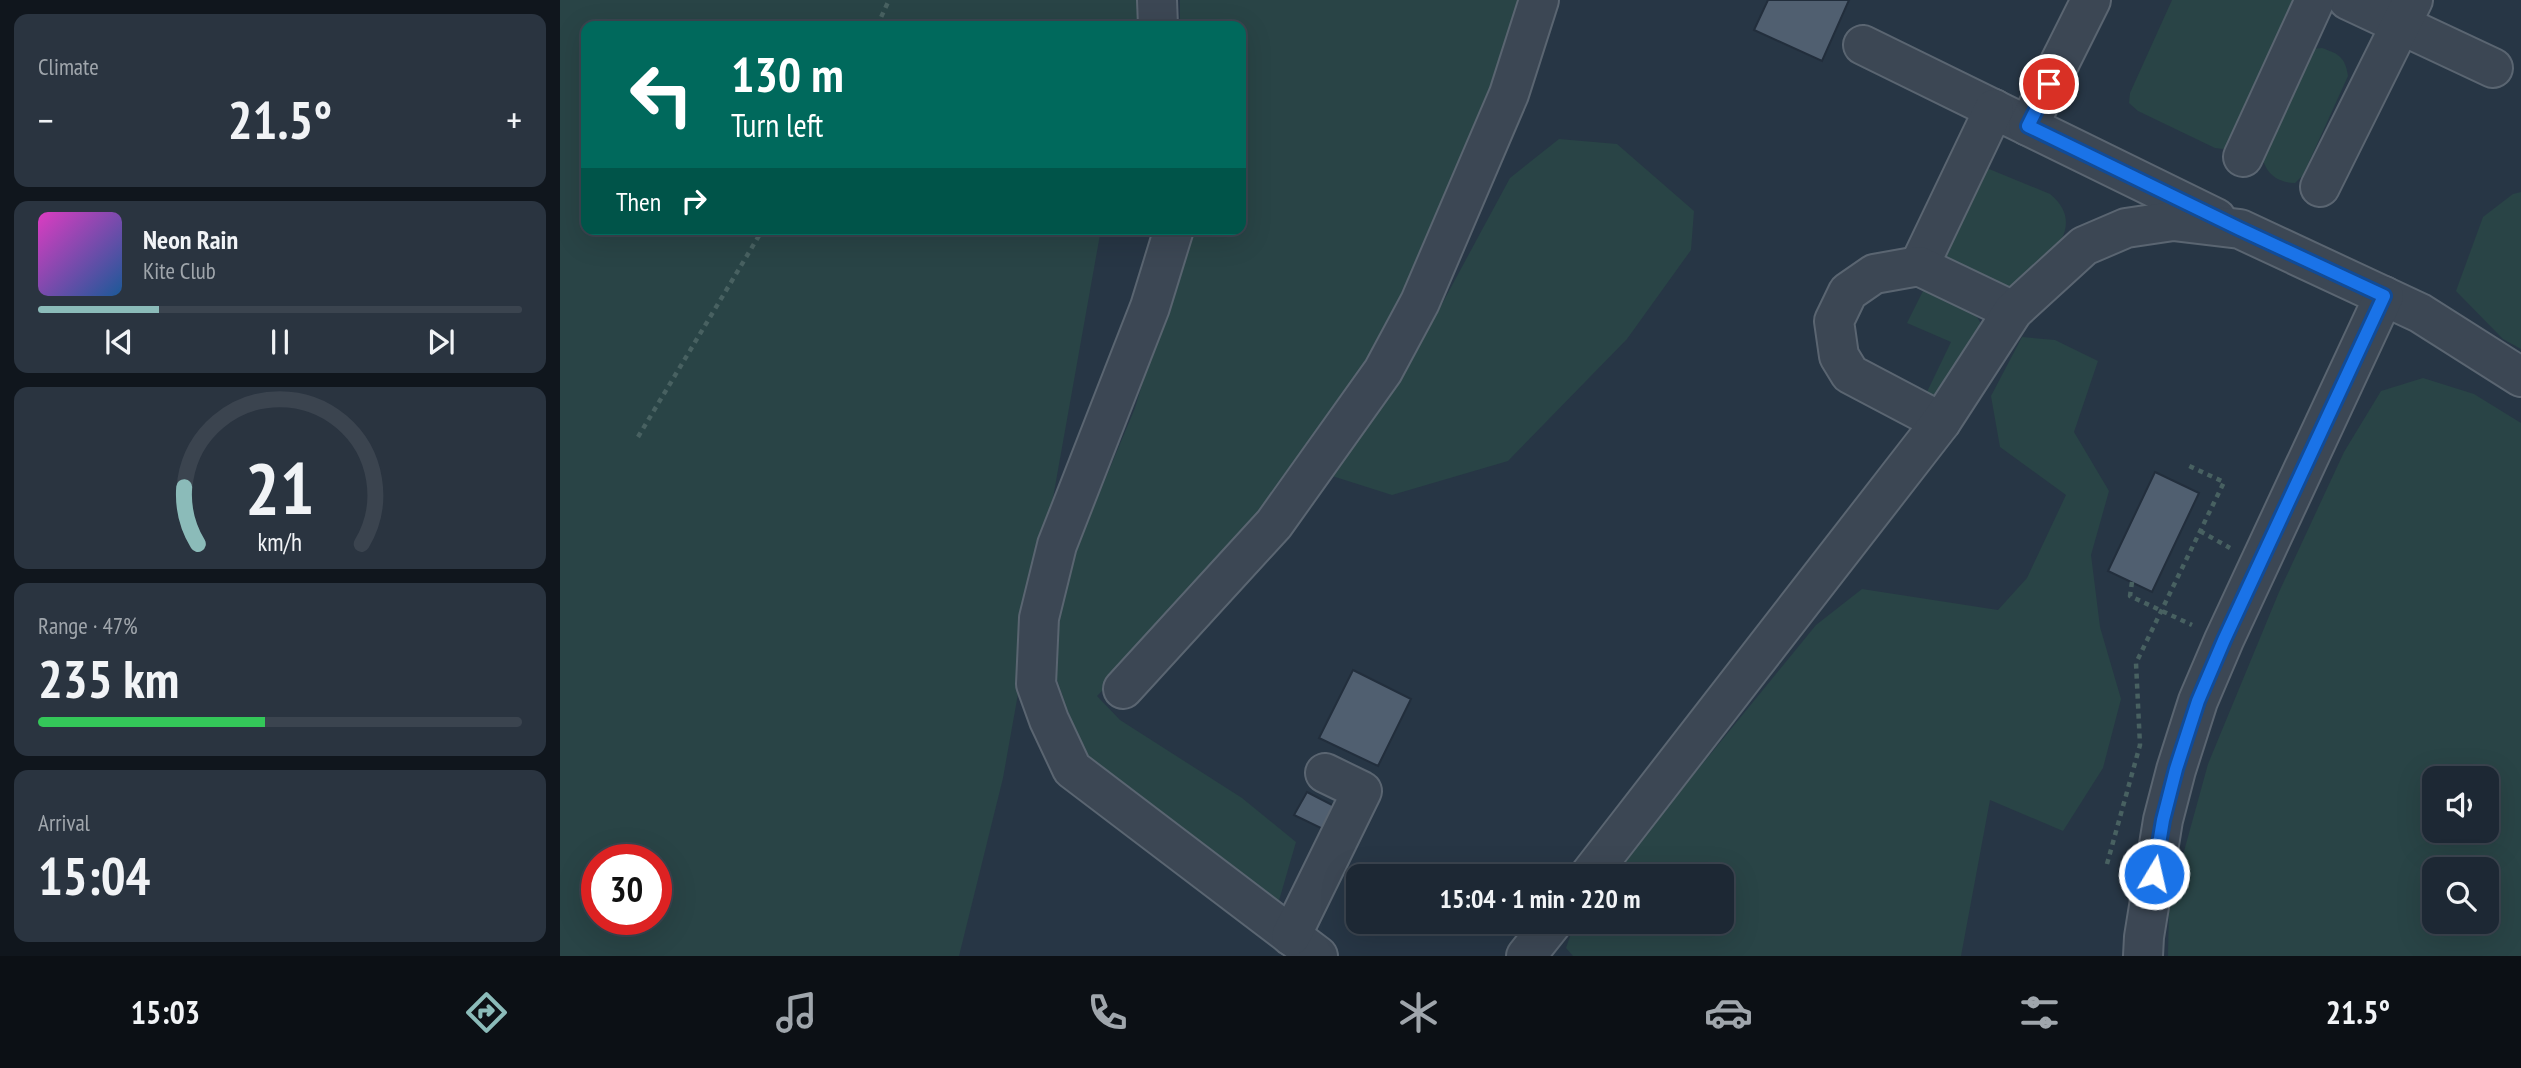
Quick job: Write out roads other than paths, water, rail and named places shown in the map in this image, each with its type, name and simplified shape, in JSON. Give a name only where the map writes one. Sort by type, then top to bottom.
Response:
[{"type":"street","points":[[1157,0],[1158,21]]},
{"type":"street","points":[[1123,689],[1274,524],[1383,371],[1420,302],[1508,94],[1539,0]]},
{"type":"street","points":[[2028,126],[2091,0]]},
{"type":"street","points":[[2243,157],[2315,0]]},
{"type":"street","points":[[2348,0],[2407,12],[2493,68]]},
{"type":"street","points":[[2320,187],[2407,12]]},
{"type":"street","points":[[1863,45],[2240,229],[2420,313],[2521,377]]},
{"type":"street","points":[[1919,267],[1994,109]]},
{"type":"street","points":[[1598,864],[1941,422],[2014,311],[2084,246],[2126,228],[2173,220],[2240,229]]},
{"type":"street","points":[[1172,235],[1150,307],[1057,545],[1039,618],[1036,684],[1072,769],[1304,946],[1362,791],[1325,773]]},
{"type":"street","points":[[1941,422],[1850,374],[1839,356],[1834,321],[1848,292],[1874,274],[1919,267],[2014,311]]},
{"type":"street","points":[[2143,956],[2163,820],[2198,701],[2384,296]]},
{"type":"street","points":[[1527,956],[1544,934]]}]
